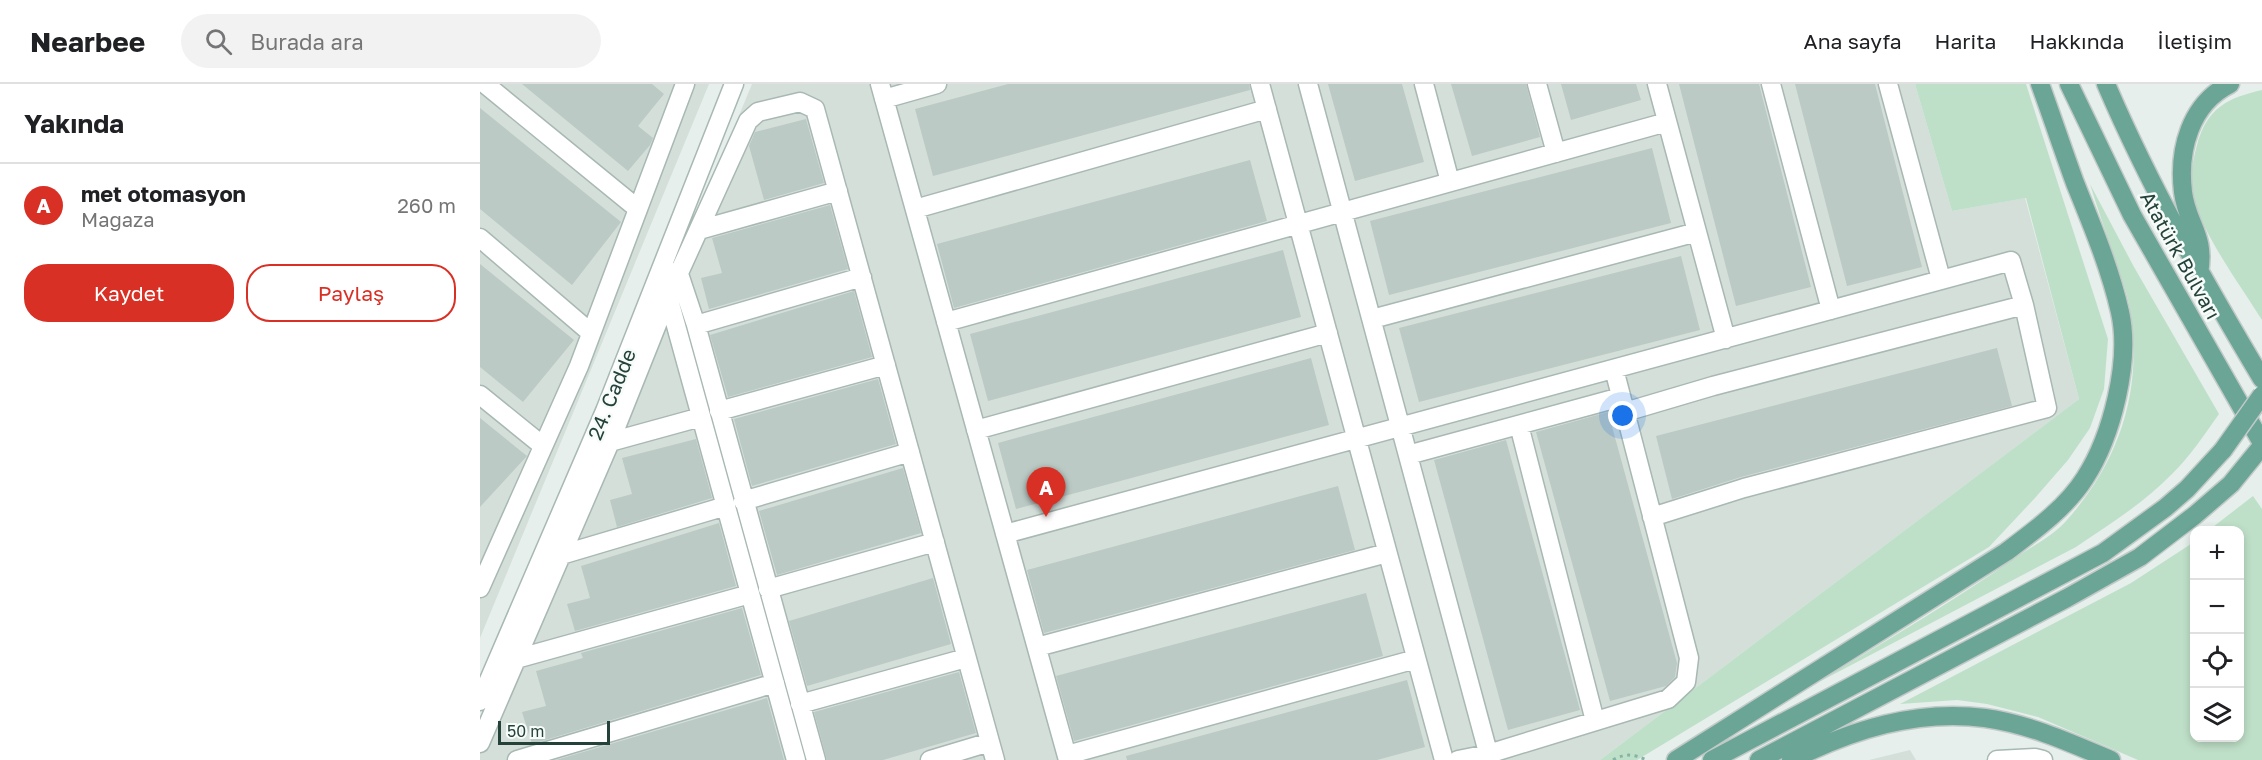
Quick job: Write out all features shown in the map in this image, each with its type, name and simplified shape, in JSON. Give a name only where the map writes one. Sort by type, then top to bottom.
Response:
[{"type":"main road","points":[[1676,760],[2006,552],[2065,502],[2084,479],[2097,457],[2109,429],[2120,379],[2120,313],[2103,255],[2040,84]]},
{"type":"main road","name":"Atatürk Bulvarı","points":[[2069,84],[2132,215],[2262,445]]},
{"type":"main road","name":"Atatürk Bulvarı","points":[[2106,84],[2153,187],[2199,273],[2262,380]]},
{"type":"main road","points":[[2199,273],[2202,256],[2200,242],[2183,193],[2184,149],[2196,114],[2207,100],[2230,84]]},
{"type":"main road","points":[[2237,337],[2262,351]]},
{"type":"main road","points":[[1712,760],[2103,553],[2134,532],[2179,495],[2223,450],[2262,395]]},
{"type":"main road","points":[[1759,760],[2115,572],[2162,541],[2231,484],[2262,445]]},
{"type":"main road","points":[[1791,760],[1849,735],[1874,727],[1927,716],[1986,718],[2019,725],[2111,760]]},
{"type":"street","points":[[485,84],[638,209]]},
{"type":"street","points":[[480,588],[485,560],[543,446],[591,333],[685,84]]},
{"type":"street","name":"24. Cadde","points":[[480,701],[605,411],[734,84]]},
{"type":"street","points":[[937,84],[882,91],[1068,758],[1416,659]]},
{"type":"street","points":[[1260,84],[1444,760]]},
{"type":"street","points":[[1308,84],[1489,757]]},
{"type":"street","points":[[1424,84],[1450,182]]},
{"type":"street","points":[[1537,84],[1556,153]]},
{"type":"street","points":[[1657,84],[1726,339]]},
{"type":"street","points":[[1771,84],[1831,310]]},
{"type":"street","points":[[1888,84],[1941,279]]},
{"type":"street","points":[[480,743],[610,442],[668,297],[748,122],[758,112],[800,102],[815,109],[995,760]]},
{"type":"street","points":[[915,208],[1267,109]]},
{"type":"street","points":[[946,322],[1667,122]]},
{"type":"street","points":[[699,230],[838,191]]},
{"type":"street","points":[[1372,319],[1697,232]]},
{"type":"street","points":[[480,238],[591,333]]},
{"type":"street","points":[[1005,534],[2011,261],[2024,305],[2047,408],[1744,488],[1652,517]]},
{"type":"street","points":[[660,268],[679,273]]},
{"type":"street","points":[[660,268],[701,417],[735,503]]},
{"type":"street","points":[[679,273],[696,325],[719,411],[735,503],[759,591],[800,704],[816,760]]},
{"type":"street","points":[[696,325],[861,277]]},
{"type":"street","points":[[1408,454],[1519,425],[1713,386],[2024,305]]},
{"type":"street","points":[[976,430],[1328,333]]},
{"type":"street","points":[[719,411],[886,365]]},
{"type":"street","points":[[1458,760],[1489,757],[1668,699],[1686,682],[1689,658],[1614,369]]},
{"type":"street","points":[[480,394],[543,446]]},
{"type":"street","points":[[610,442],[701,417]]},
{"type":"street","points":[[1519,425],[1595,721]]},
{"type":"street","points":[[561,555],[910,452]]},
{"type":"street","points":[[516,659],[934,542]]},
{"type":"street","points":[[1037,647],[1387,553]]},
{"type":"street","points":[[759,591],[775,683],[796,760]]},
{"type":"street","points":[[800,704],[966,658]]},
{"type":"street","points":[[517,760],[775,683]]},
{"type":"street","points":[[930,760],[990,742]]},
{"type":"street","points":[[1997,760],[2035,758],[2043,760]]},
{"type":"path","points":[[1612,760],[1625,755],[1646,760]]},
{"type":"shaded area","points":[[480,84],[709,84],[480,638]]},
{"type":"shaded area","points":[[752,84],[1915,84],[1952,211],[2025,198],[2079,399],[1600,760],[480,760],[480,744]]},
{"type":"shaded area","points":[[1910,750],[1916,760],[1869,760]]},
{"type":"green space","points":[[1915,84],[2026,84],[2108,339],[2104,389],[2090,428],[2068,460],[1989,547],[1637,760],[1600,760],[2079,399],[2026,198],[1952,211]]},
{"type":"green space","points":[[2262,90],[2262,320],[2208,234],[2193,198],[2191,182],[2197,145],[2206,122],[2213,113],[2229,101]]},
{"type":"green space","points":[[2090,184],[2134,267],[2219,414],[2197,445],[2162,484],[2126,513],[2076,547],[1819,682],[2051,535],[2067,520],[2101,473],[2114,448],[2130,396],[2133,340],[2127,296]]},
{"type":"green space","points":[[2253,496],[2262,509],[2262,760],[2138,760],[2038,717],[1987,704],[1957,700],[1900,704],[2131,583],[2190,545],[2190,742],[2244,742],[2244,526],[2214,526]]},
{"type":"building","points":[[522,84],[652,84],[664,94],[638,126],[653,138],[650,145],[628,171]]},
{"type":"building","points":[[1008,84],[1249,84],[1250,90],[933,176],[915,109]]},
{"type":"building","points":[[1328,84],[1402,84],[1424,162],[1355,181]]},
{"type":"building","points":[[1451,84],[1526,84],[1540,137],[1472,156]]},
{"type":"building","points":[[1561,84],[1636,84],[1641,100],[1571,120]]},
{"type":"building","points":[[1679,84],[1759,84],[1811,287],[1736,306]]},
{"type":"building","points":[[1795,84],[1875,84],[1922,267],[1847,286]]},
{"type":"building","points":[[480,108],[621,222],[572,285],[480,209]]},
{"type":"building","points":[[806,119],[824,183],[764,200],[749,146],[755,132]]},
{"type":"building","points":[[1652,148],[1671,223],[1389,295],[1370,221]]},
{"type":"building","points":[[1250,160],[1267,221],[954,308],[937,244]]},
{"type":"building","points":[[830,205],[848,269],[709,309],[701,278],[722,273],[712,238]]},
{"type":"building","points":[[1283,250],[1301,317],[988,401],[970,334]]},
{"type":"building","points":[[1681,256],[1700,330],[1419,402],[1399,328]]},
{"type":"building","points":[[480,264],[574,340],[523,402],[480,367]]},
{"type":"building","points":[[854,291],[872,357],[728,397],[710,335]]},
{"type":"building","points":[[1997,348],[2012,406],[1741,477],[1672,499],[1656,436]]},
{"type":"building","points":[[1311,358],[1329,425],[1016,509],[998,443]]},
{"type":"building","points":[[878,379],[896,444],[752,486],[734,419]]},
{"type":"building","points":[[1608,412],[1677,663],[1675,677],[1666,686],[1610,701],[1536,432]]},
{"type":"building","points":[[480,418],[527,456],[480,507]]},
{"type":"building","points":[[696,439],[712,498],[617,527],[610,500],[632,494],[622,458]]},
{"type":"building","points":[[1506,440],[1580,710],[1508,730],[1434,460]]},
{"type":"building","points":[[903,468],[921,533],[777,575],[759,511]]},
{"type":"building","points":[[1338,486],[1355,550],[1044,633],[1027,570]]},
{"type":"building","points":[[719,523],[736,586],[575,631],[567,604],[590,598],[581,566]]},
{"type":"building","points":[[933,578],[951,644],[807,686],[789,621]]},
{"type":"building","points":[[1366,593],[1383,656],[1074,741],[1056,676]]},
{"type":"building","points":[[742,608],[761,675],[532,744],[522,712],[546,706],[536,671],[583,658],[581,653]]},
{"type":"building","points":[[959,672],[976,733],[883,760],[827,760],[814,712]]},
{"type":"building","points":[[1407,680],[1425,747],[1377,760],[1127,760],[1126,756]]},
{"type":"building","points":[[767,698],[784,760],[556,760],[624,740]]},
{"type":"place","name":"met otomasyon","points":[[1046,517]]}]
